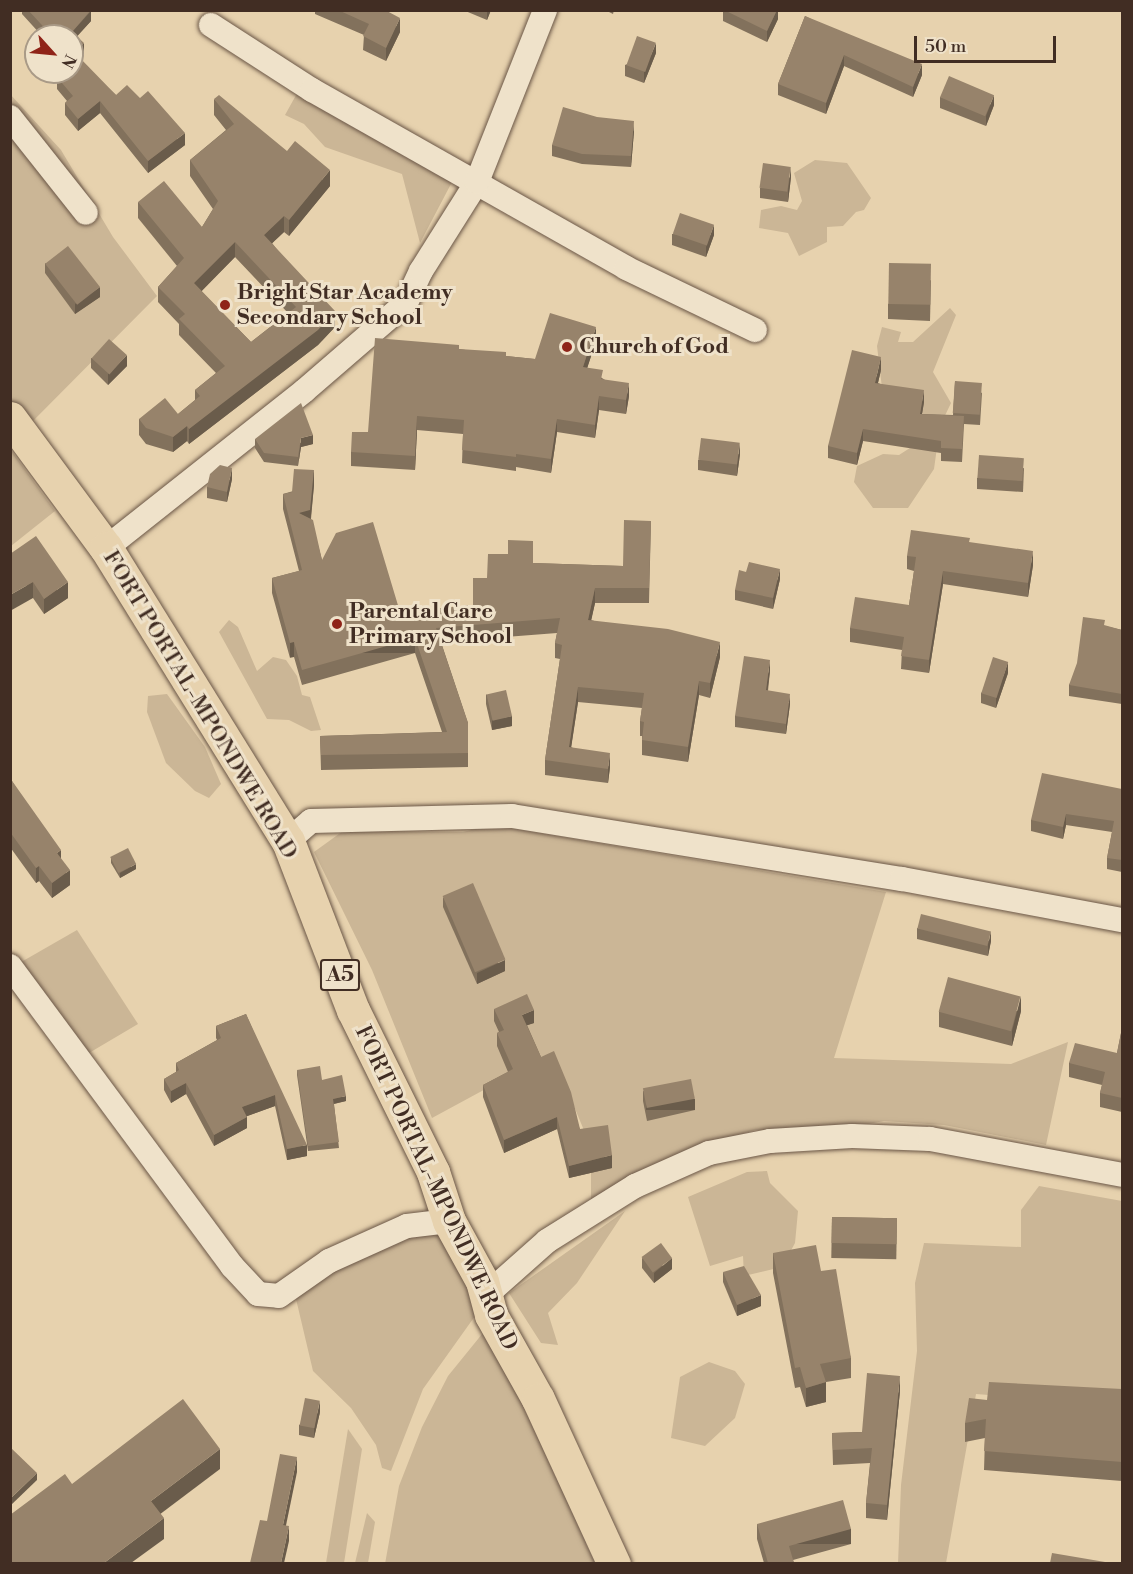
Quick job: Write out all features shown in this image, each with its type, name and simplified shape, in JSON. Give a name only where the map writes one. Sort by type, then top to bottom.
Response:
[{"type":"highway","name":"FORT PORTAL-MPONDWE ROAD","points":[[10,418],[106,548],[288,841],[353,1010],[433,1172],[449,1221],[482,1281],[487,1304],[538,1399],[614,1563]]},
{"type":"street","points":[[106,548],[304,391],[406,303],[421,271],[477,182],[545,10]]},
{"type":"street","points":[[211,25],[312,90],[626,268],[755,330]]},
{"type":"street","points":[[10,117],[86,213]]},
{"type":"street","points":[[288,841],[311,821],[512,816],[902,879],[1122,920]]},
{"type":"street","points":[[10,966],[232,1266],[258,1294],[279,1296],[329,1261],[407,1226],[449,1221]]},
{"type":"street","points":[[487,1304],[493,1289],[548,1241],[635,1186],[709,1153],[770,1141],[852,1136],[930,1139],[1122,1176]]},
{"type":"shaded area","points":[[300,88],[452,182],[420,243],[402,174],[325,147],[304,124],[285,115]]},
{"type":"shaded area","points":[[10,94],[61,150],[113,237],[157,296],[28,426],[11,401]]},
{"type":"shaded area","points":[[815,160],[847,163],[871,198],[864,210],[856,212],[843,226],[827,227],[827,242],[799,256],[788,233],[759,228],[761,210],[781,206],[797,210],[802,201],[794,173]]},
{"type":"shaded area","points":[[950,308],[956,315],[933,372],[951,403],[940,426],[934,469],[908,508],[873,508],[854,482],[857,466],[883,454],[899,455],[913,446],[924,418],[917,398],[882,388],[877,346],[882,327],[901,332],[898,342],[913,342]]},
{"type":"shaded area","points":[[11,450],[55,511],[10,546]]},
{"type":"shaded area","points":[[229,620],[238,627],[257,671],[273,657],[286,660],[297,676],[302,695],[310,697],[321,730],[311,731],[289,720],[267,719],[219,632]]},
{"type":"shaded area","points":[[167,694],[205,747],[221,784],[209,798],[195,791],[166,763],[147,712],[148,696]]},
{"type":"shaded area","points":[[492,825],[886,892],[834,1058],[1011,1064],[1068,1042],[1046,1145],[944,1125],[884,1121],[842,1129],[755,1130],[697,1148],[591,1203],[591,1173],[583,1128],[552,1053],[432,1118],[372,970],[314,852],[343,831],[463,832]]},
{"type":"shaded area","points":[[77,930],[138,1024],[89,1053],[16,965]]},
{"type":"shaded area","points":[[767,1171],[770,1183],[798,1211],[795,1243],[782,1267],[744,1276],[743,1256],[710,1266],[688,1197],[747,1172]]},
{"type":"shaded area","points":[[1039,1186],[1122,1201],[1122,1405],[976,1394],[946,1563],[898,1564],[901,1485],[917,1351],[915,1283],[924,1243],[1021,1247],[1021,1210]]},
{"type":"shaded area","points":[[625,1211],[577,1283],[548,1313],[558,1345],[541,1343],[509,1293]]},
{"type":"shaded area","points":[[432,1217],[485,1302],[423,1389],[391,1471],[382,1468],[376,1445],[351,1408],[313,1371],[296,1299],[318,1267]]},
{"type":"shaded area","points":[[491,1323],[585,1526],[586,1544],[595,1563],[385,1564],[399,1486],[422,1427],[448,1376]]},
{"type":"shaded area","points":[[709,1362],[735,1371],[745,1384],[735,1418],[705,1446],[671,1438],[680,1377]]},
{"type":"shaded area","points":[[348,1429],[362,1449],[344,1563],[326,1563]]},
{"type":"shaded area","points":[[367,1513],[375,1522],[368,1563],[355,1563]]},
{"type":"building","points":[[28,10],[91,10],[79,24],[41,24]]},
{"type":"building","points":[[338,10],[385,10],[400,18],[386,48],[363,36],[369,24]]},
{"type":"building","points":[[724,10],[777,10],[767,31]]},
{"type":"building","points":[[805,16],[922,64],[913,87],[844,55],[826,103],[778,84]]},
{"type":"building","points":[[637,36],[656,43],[645,72],[626,65]]},
{"type":"building","points":[[84,62],[116,95],[127,85],[140,98],[148,91],[185,133],[148,161],[100,101],[78,119],[65,103],[73,96],[63,84],[84,84]]},
{"type":"building","points":[[949,76],[994,95],[985,116],[940,97]]},
{"type":"building","points":[[219,95],[287,151],[295,141],[330,170],[289,220],[284,216],[264,235],[335,311],[318,330],[189,429],[187,426],[173,437],[146,428],[139,419],[165,398],[178,414],[200,396],[195,390],[225,366],[179,319],[185,314],[158,287],[184,258],[138,202],[164,181],[202,227],[218,201],[190,160],[234,124],[214,99]],"holes":[[[235,242],[296,307],[251,342],[194,283]]]},
{"type":"building","points":[[563,107],[597,117],[634,121],[631,156],[582,154],[552,145]]},
{"type":"building","points":[[763,163],[791,167],[787,192],[760,188]]},
{"type":"building","points":[[680,213],[714,225],[707,246],[673,234]]},
{"type":"building","points":[[68,246],[100,287],[77,305],[45,264]]},
{"type":"building","points":[[889,263],[931,264],[930,305],[888,304]]},
{"type":"building","points":[[550,313],[596,327],[583,367],[603,370],[601,379],[629,383],[626,400],[599,396],[595,425],[557,419],[551,459],[462,450],[464,420],[417,416],[415,456],[351,452],[352,432],[368,432],[375,338],[459,345],[459,349],[506,352],[506,356],[535,359]]},
{"type":"building","points":[[109,339],[127,355],[109,374],[92,358]]},
{"type":"building","points":[[852,350],[881,357],[875,383],[924,390],[920,414],[964,416],[962,449],[941,448],[941,441],[863,429],[857,453],[828,446]]},
{"type":"building","points":[[955,381],[982,383],[980,415],[953,413]]},
{"type":"building","points":[[301,403],[313,435],[301,438],[298,457],[264,453],[255,439]]},
{"type":"building","points":[[701,438],[740,443],[737,465],[698,460]]},
{"type":"building","points":[[979,455],[1024,458],[1022,481],[977,478]]},
{"type":"building","points":[[220,465],[232,468],[227,492],[207,487],[210,474]]},
{"type":"building","points":[[294,469],[314,470],[310,510],[299,513],[313,520],[322,560],[336,533],[373,522],[400,612],[473,605],[473,578],[487,578],[488,554],[508,554],[508,540],[533,541],[533,563],[623,566],[624,520],[651,521],[649,588],[595,588],[588,620],[668,629],[720,642],[710,683],[699,681],[688,747],[642,740],[644,722],[640,721],[644,693],[578,687],[569,747],[610,753],[608,769],[545,760],[562,645],[555,643],[560,618],[436,628],[468,723],[468,753],[321,755],[320,736],[447,732],[415,638],[302,670],[294,642],[290,643],[272,578],[302,570],[283,494],[292,492]]},
{"type":"building","points":[[911,530],[970,538],[969,542],[1033,551],[1028,583],[943,571],[929,660],[901,656],[904,637],[850,628],[855,597],[909,605],[916,557],[907,556]]},
{"type":"building","points":[[36,536],[68,582],[44,599],[33,582],[10,595],[10,554]]},
{"type":"building","points":[[749,562],[780,569],[773,598],[735,590],[739,570],[746,572]]},
{"type":"building","points":[[1083,617],[1105,620],[1104,625],[1122,630],[1122,694],[1069,685],[1077,663]]},
{"type":"building","points":[[744,656],[770,660],[766,690],[790,694],[786,724],[735,716]]},
{"type":"building","points":[[993,657],[1008,662],[996,698],[981,693]]},
{"type":"building","points":[[506,690],[512,716],[493,721],[487,694]]},
{"type":"building","points":[[1042,773],[1122,789],[1122,860],[1107,858],[1114,821],[1066,814],[1063,827],[1031,820]]},
{"type":"building","points":[[10,778],[61,850],[57,853],[70,870],[52,883],[39,866],[36,868],[10,832]]},
{"type":"building","points":[[128,848],[136,864],[118,873],[110,857]]},
{"type":"building","points":[[473,883],[505,959],[475,972],[443,896]]},
{"type":"building","points":[[921,914],[991,931],[987,946],[917,929]]},
{"type":"building","points":[[948,977],[1020,996],[1011,1031],[939,1012]]},
{"type":"building","points":[[527,994],[534,1010],[522,1015],[541,1057],[554,1051],[571,1092],[580,1129],[608,1125],[612,1155],[569,1166],[557,1117],[504,1140],[483,1085],[513,1069],[497,1033],[504,1030],[494,1009]]},
{"type":"building","points":[[246,1014],[307,1145],[287,1149],[275,1095],[242,1107],[247,1117],[214,1135],[186,1083],[171,1091],[164,1079],[179,1070],[176,1063],[221,1038],[216,1026]]},
{"type":"building","points":[[1122,1028],[1122,1098],[1100,1093],[1105,1072],[1069,1063],[1075,1043],[1117,1053]]},
{"type":"building","points":[[320,1066],[322,1080],[342,1075],[346,1096],[333,1099],[339,1142],[308,1146],[297,1070]]},
{"type":"building","points":[[691,1079],[695,1099],[647,1108],[643,1088]]},
{"type":"building","points":[[832,1217],[897,1218],[897,1244],[832,1243]]},
{"type":"building","points":[[661,1243],[672,1258],[653,1272],[642,1257]]},
{"type":"building","points":[[816,1245],[821,1271],[836,1269],[851,1358],[820,1364],[826,1382],[806,1388],[800,1367],[795,1368],[773,1253]]},
{"type":"building","points":[[744,1266],[761,1295],[737,1305],[723,1272]]},
{"type":"building","points":[[867,1373],[900,1376],[887,1505],[866,1503],[872,1448],[833,1450],[832,1433],[862,1432]]},
{"type":"building","points":[[989,1382],[1122,1389],[1122,1462],[984,1451],[986,1419],[965,1423],[969,1398],[987,1400]]},
{"type":"building","points":[[305,1398],[320,1401],[314,1428],[300,1425]]},
{"type":"building","points":[[183,1399],[220,1449],[151,1501],[164,1518],[104,1563],[10,1563],[10,1515],[65,1474],[72,1484]]},
{"type":"building","points":[[10,1447],[37,1473],[10,1499]]},
{"type":"building","points":[[280,1454],[297,1457],[283,1525],[289,1526],[281,1563],[250,1563],[260,1520],[267,1521]]},
{"type":"building","points":[[843,1500],[851,1529],[789,1546],[794,1563],[768,1563],[757,1524]]},
{"type":"building","points":[[1052,1553],[1111,1563],[1050,1563]]},
{"type":"place","name":"Bright Star Academy Secondary School","points":[[225,305]]},
{"type":"place","name":"Church of God","points":[[567,347]]},
{"type":"place","name":"Parental Care Primary School","points":[[337,624]]}]
